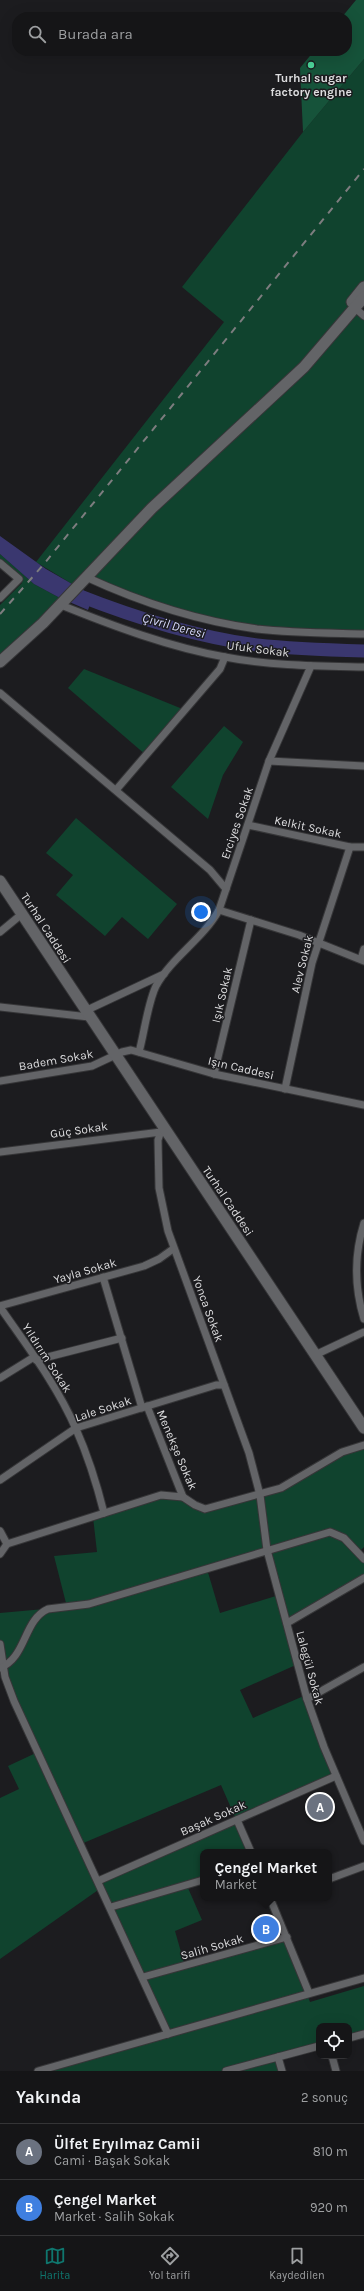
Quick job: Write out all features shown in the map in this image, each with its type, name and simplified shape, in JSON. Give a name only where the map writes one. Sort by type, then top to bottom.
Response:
[{"type":"street","points":[[152,508],[171,485],[228,427],[312,349],[364,288]]},
{"type":"street","points":[[0,662],[26,640],[63,603],[152,508],[304,367],[364,297]]},
{"type":"street","points":[[355,308],[364,316]]},
{"type":"street","points":[[0,563],[18,579],[0,598]]},
{"type":"street","points":[[83,580],[166,608],[227,623],[289,632],[364,634]]},
{"type":"street","name":"Ufuk Sokak","points":[[63,603],[157,639],[225,657],[311,666],[364,668]]},
{"type":"street","points":[[116,790],[220,669],[225,657]]},
{"type":"street","name":"Erciyes Sokak","points":[[139,1052],[156,988],[164,974],[206,930],[219,910],[269,761],[311,666]]},
{"type":"street","points":[[0,693],[210,870],[226,889]]},
{"type":"street","points":[[269,761],[364,766]]},
{"type":"street","name":"Kelkit Sokak","points":[[248,825],[350,847],[364,847]]},
{"type":"street","name":"Alev Sokak","points":[[285,1089],[318,942],[350,847]]},
{"type":"street","name":"Turhal Caddesi","points":[[0,881],[115,1055],[163,1131],[364,1428]]},
{"type":"street","name":"Turhal Caddesi","points":[[0,893],[70,988]]},
{"type":"street","points":[[219,910],[318,942],[362,960],[364,949]]},
{"type":"street","points":[[0,932],[17,918]]},
{"type":"street","name":"Işık Sokak","points":[[214,1074],[251,920]]},
{"type":"street","name":"Erciyes Sokak","points":[[87,1014],[164,974]]},
{"type":"street","points":[[0,1007],[87,1014]]},
{"type":"street","name":"Işın Caddesi","points":[[115,1055],[127,1050],[139,1052],[214,1074],[364,1105]]},
{"type":"street","name":"Badem Sokak","points":[[0,1081],[92,1066],[115,1055]]},
{"type":"street","name":"Güç Sokak","points":[[0,1152],[163,1131]]},
{"type":"street","name":"Yonca Sokak","points":[[163,1131],[158,1140],[159,1188],[174,1249],[249,1453],[260,1495]]},
{"type":"street","points":[[364,1223],[357,1249],[356,1277],[364,1318]]},
{"type":"street","name":"Yayla Sokak","points":[[0,1307],[152,1263],[174,1249]]},
{"type":"street","name":"Menekşe Sokak","points":[[103,1276],[145,1407],[183,1496],[195,1505],[205,1509],[260,1495],[287,1486],[342,1452],[364,1445]]},
{"type":"street","name":"Yıldırım Sokak","points":[[0,1307],[61,1399],[76,1428],[104,1513]]},
{"type":"street","points":[[315,1355],[364,1332]]},
{"type":"street","points":[[0,1378],[35,1358],[122,1338]]},
{"type":"street","name":"Lale Sokak","points":[[0,1480],[76,1428],[216,1385],[224,1385]]},
{"type":"street","points":[[0,1554],[7,1544],[104,1513],[161,1495],[183,1496]]},
{"type":"street","name":"Lalegül Sokak","points":[[260,1495],[267,1550],[307,1699],[336,1776],[364,1840]]},
{"type":"street","points":[[0,1532],[7,1544]]},
{"type":"street","points":[[1,1667],[15,1657],[33,1621],[43,1611],[89,1604],[330,1532],[344,1538],[364,1559]]},
{"type":"street","points":[[287,1623],[364,1578]]},
{"type":"street","points":[[0,1644],[1,1667],[14,1701],[111,1907],[168,2034]]},
{"type":"street","points":[[307,1699],[364,1668]]},
{"type":"street","name":"Başak Sokak","points":[[98,1881],[336,1776]]},
{"type":"street","points":[[237,1820],[249,1849]]},
{"type":"street","points":[[332,1878],[364,1866]]},
{"type":"street","points":[[111,1907],[200,1881]]},
{"type":"street","points":[[274,1901],[309,1993]]},
{"type":"street","name":"Salih Sokak","points":[[143,1977],[287,1937]]},
{"type":"street","points":[[38,2071],[364,1978]]},
{"type":"street","points":[[352,2037],[364,2034]]},
{"type":"street","points":[[226,2071],[316,2047]]},
{"type":"street","points":[[278,2057],[282,2071]]},
{"type":"street","points":[[333,2059],[336,2071]]},
{"type":"green space","points":[[356,0],[364,0],[364,59],[303,132],[300,68],[310,56],[352,56],[352,12],[346,12]]},
{"type":"green space","points":[[364,59],[364,287],[350,304],[364,316],[364,634],[289,632],[200,618],[86,577],[77,587],[36,562],[224,322],[182,287],[303,132]]},
{"type":"green space","points":[[0,554],[34,584],[60,598],[0,662],[0,605],[22,583],[0,563]]},
{"type":"green space","points":[[84,669],[185,710],[146,755],[68,688]]},
{"type":"green space","points":[[224,726],[243,742],[223,775],[208,819],[171,787]]},
{"type":"green space","points":[[76,818],[177,904],[148,939],[122,917],[105,936],[56,895],[73,875],[46,853]]},
{"type":"green space","points":[[364,1445],[364,1547],[358,1553],[364,1559],[364,1578],[287,1623],[298,1664],[240,1690],[253,1718],[306,1695],[336,1776],[242,1813],[237,1820],[249,1849],[200,1849],[200,1884],[188,1888],[202,1920],[175,1931],[185,1966],[283,1938],[266,1901],[271,1901],[310,2002],[364,1986],[364,2034],[352,2037],[352,2023],[316,2023],[316,2047],[278,2057],[282,2071],[38,2071],[168,2034],[101,1888],[0,1959],[0,1798],[19,1789],[8,1766],[38,1752],[14,1701],[0,1644],[0,1613],[67,1607],[54,1556],[97,1552],[93,1517],[168,1494],[200,1508],[260,1495]],"holes":[[[267,1551],[279,1595],[220,1613],[207,1569]],[[221,1785],[235,1817],[98,1881],[81,1844]]]},
{"type":"shaded area","points":[[0,536],[46,569],[93,596],[88,610],[60,598],[34,584],[0,554]]},
{"type":"waterway","name":"Çivril Deresi","points":[[75,594],[119,611],[164,625],[211,637],[257,645],[364,651]]},
{"type":"railway","points":[[0,614],[44,564],[364,169]]},
{"type":"place","name":"Turhal sugar factory engine","points":[[311,65]]},
{"type":"place","name":"Ülfet Eryılmaz Camii","points":[[320,1807]]},
{"type":"place","name":"Çengel Market","points":[[266,1929]]}]
